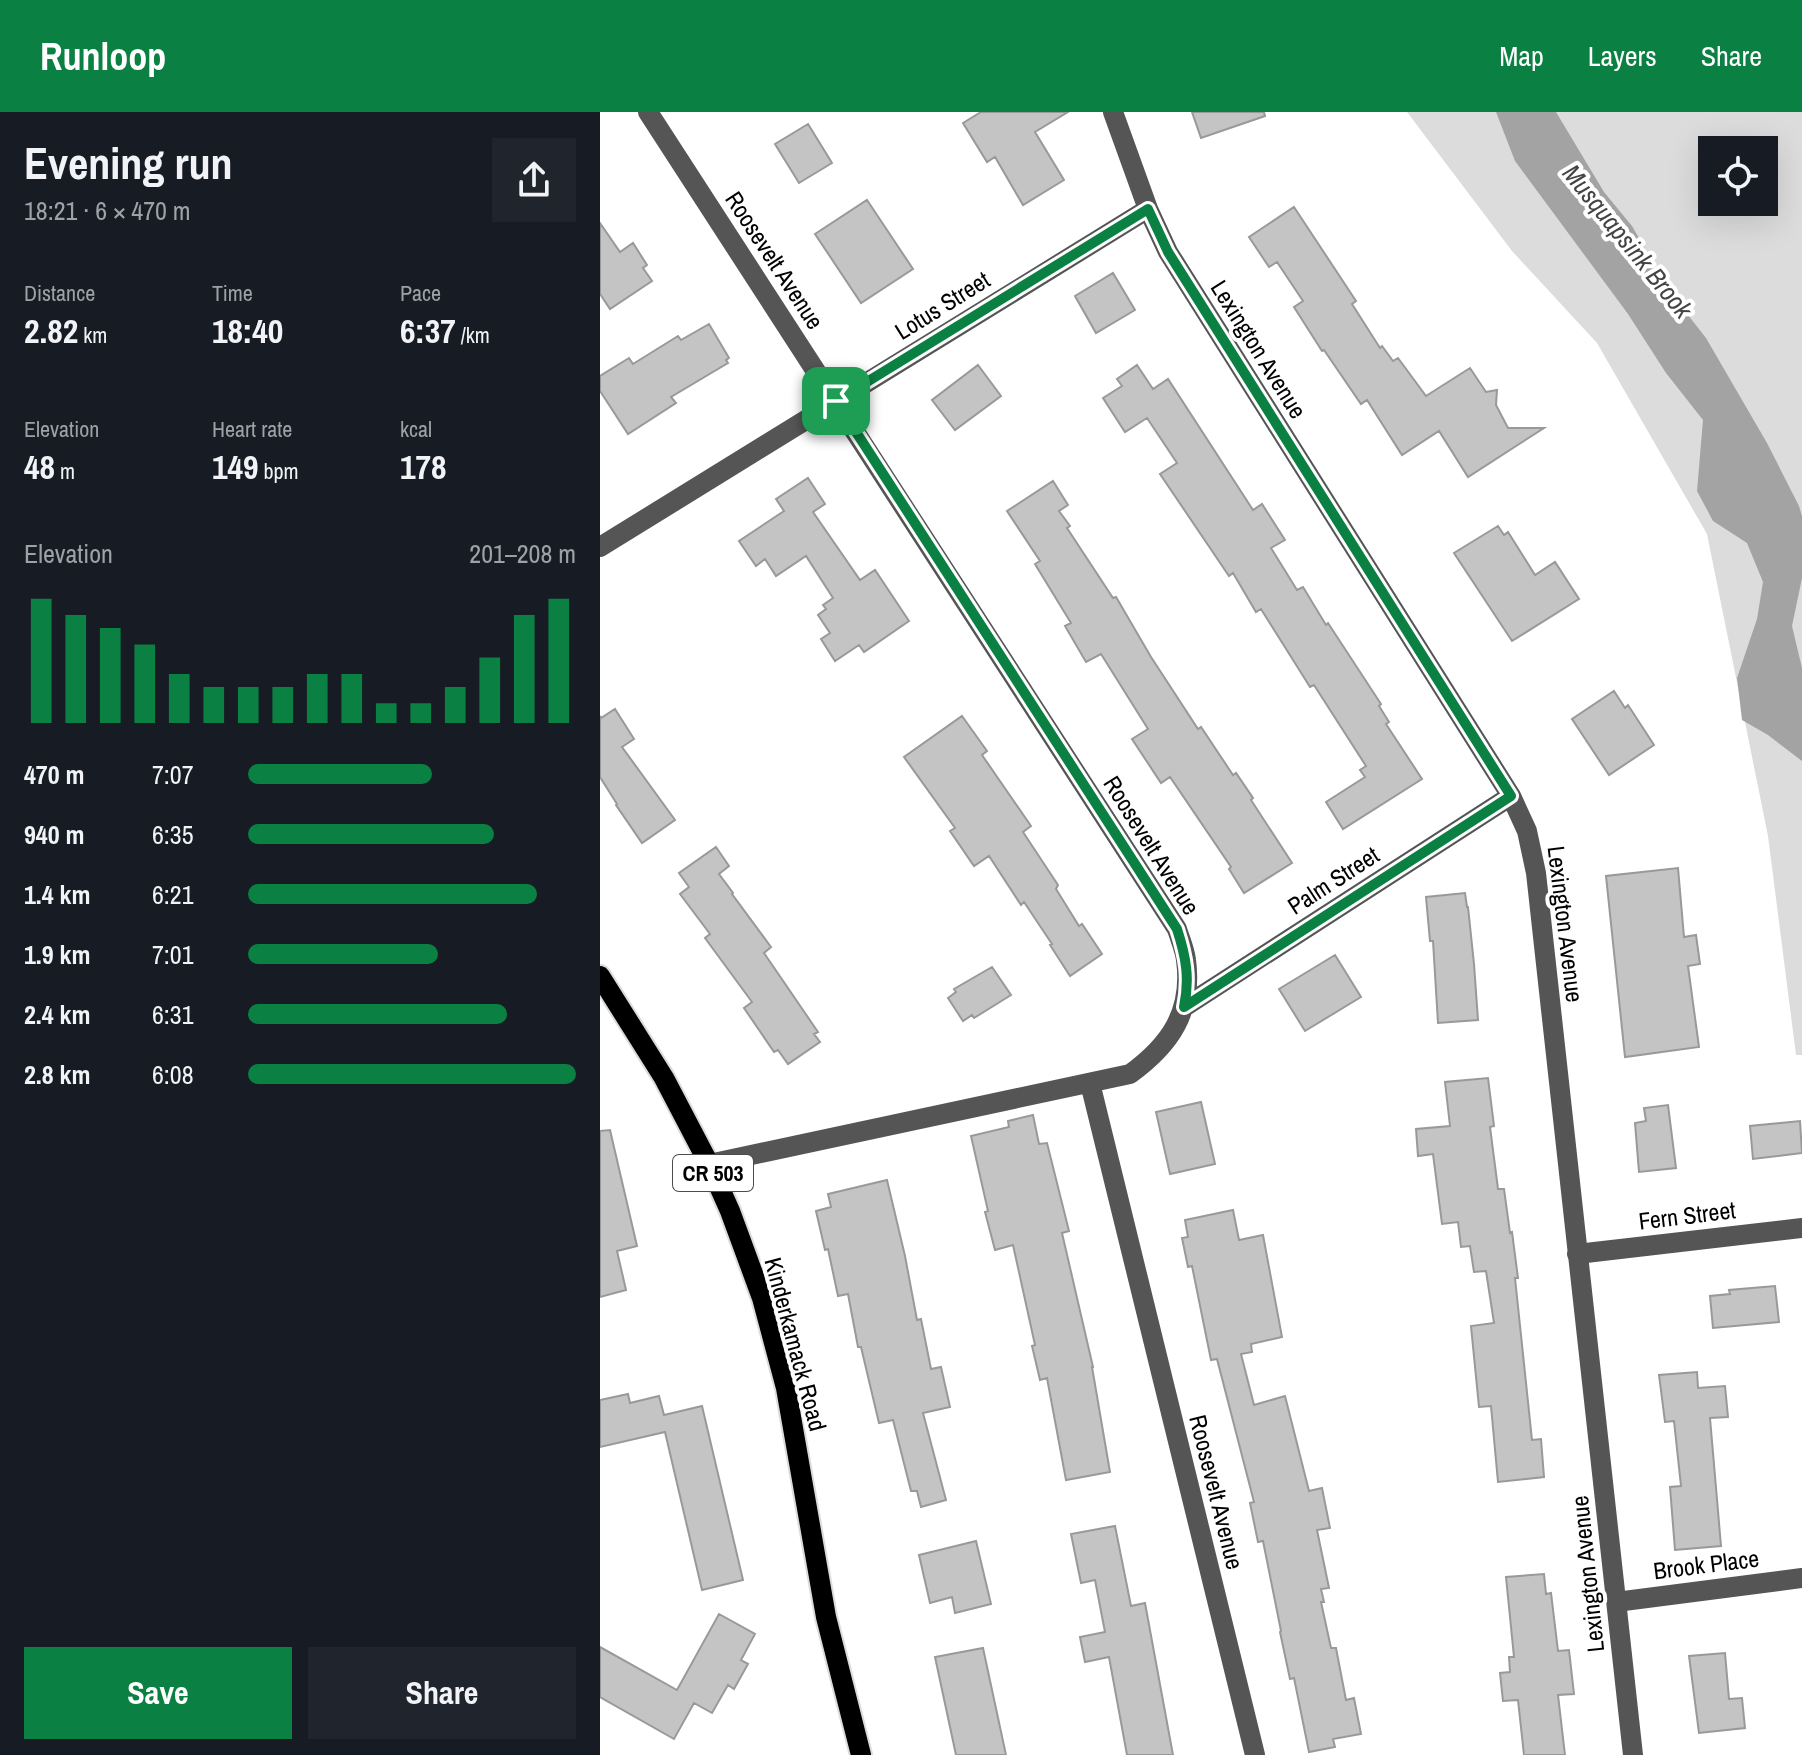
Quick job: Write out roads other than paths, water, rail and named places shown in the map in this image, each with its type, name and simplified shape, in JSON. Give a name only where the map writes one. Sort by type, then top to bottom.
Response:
[{"type":"main road","name":"Kinderkamack Road","points":[[600,976],[664,1078],[709,1164],[762,1298],[786,1388],[826,1617],[858,1752]]},
{"type":"street","name":"Roosevelt Avenue","points":[[648,112],[1177,929],[1186,959],[1187,992],[1172,1034],[1153,1058],[1130,1074],[1090,1083],[1255,1755]]},
{"type":"street","name":"Lexington Avenue","points":[[1113,112],[1148,209],[1168,252],[1511,796],[1527,831],[1536,873],[1633,1755]]},
{"type":"street","name":"Lotus Street","points":[[600,547],[1148,209]]},
{"type":"street","name":"Palm Street","points":[[1184,1007],[1511,796]]},
{"type":"street","points":[[709,1164],[1090,1083]]},
{"type":"street","name":"Fern Street","points":[[1577,1254],[1802,1228]]},
{"type":"street","name":"Brook Place","points":[[1616,1602],[1802,1578]]},
{"type":"water","name":"Musquapsink Brook","points":[[1496,112],[1556,112],[1604,192],[1632,226],[1670,292],[1706,338],[1767,443],[1799,506],[1802,516],[1802,578],[1792,626],[1802,668],[1802,761],[1742,720],[1737,678],[1757,619],[1763,582],[1747,543],[1713,521],[1697,491],[1703,420],[1515,161]]}]
